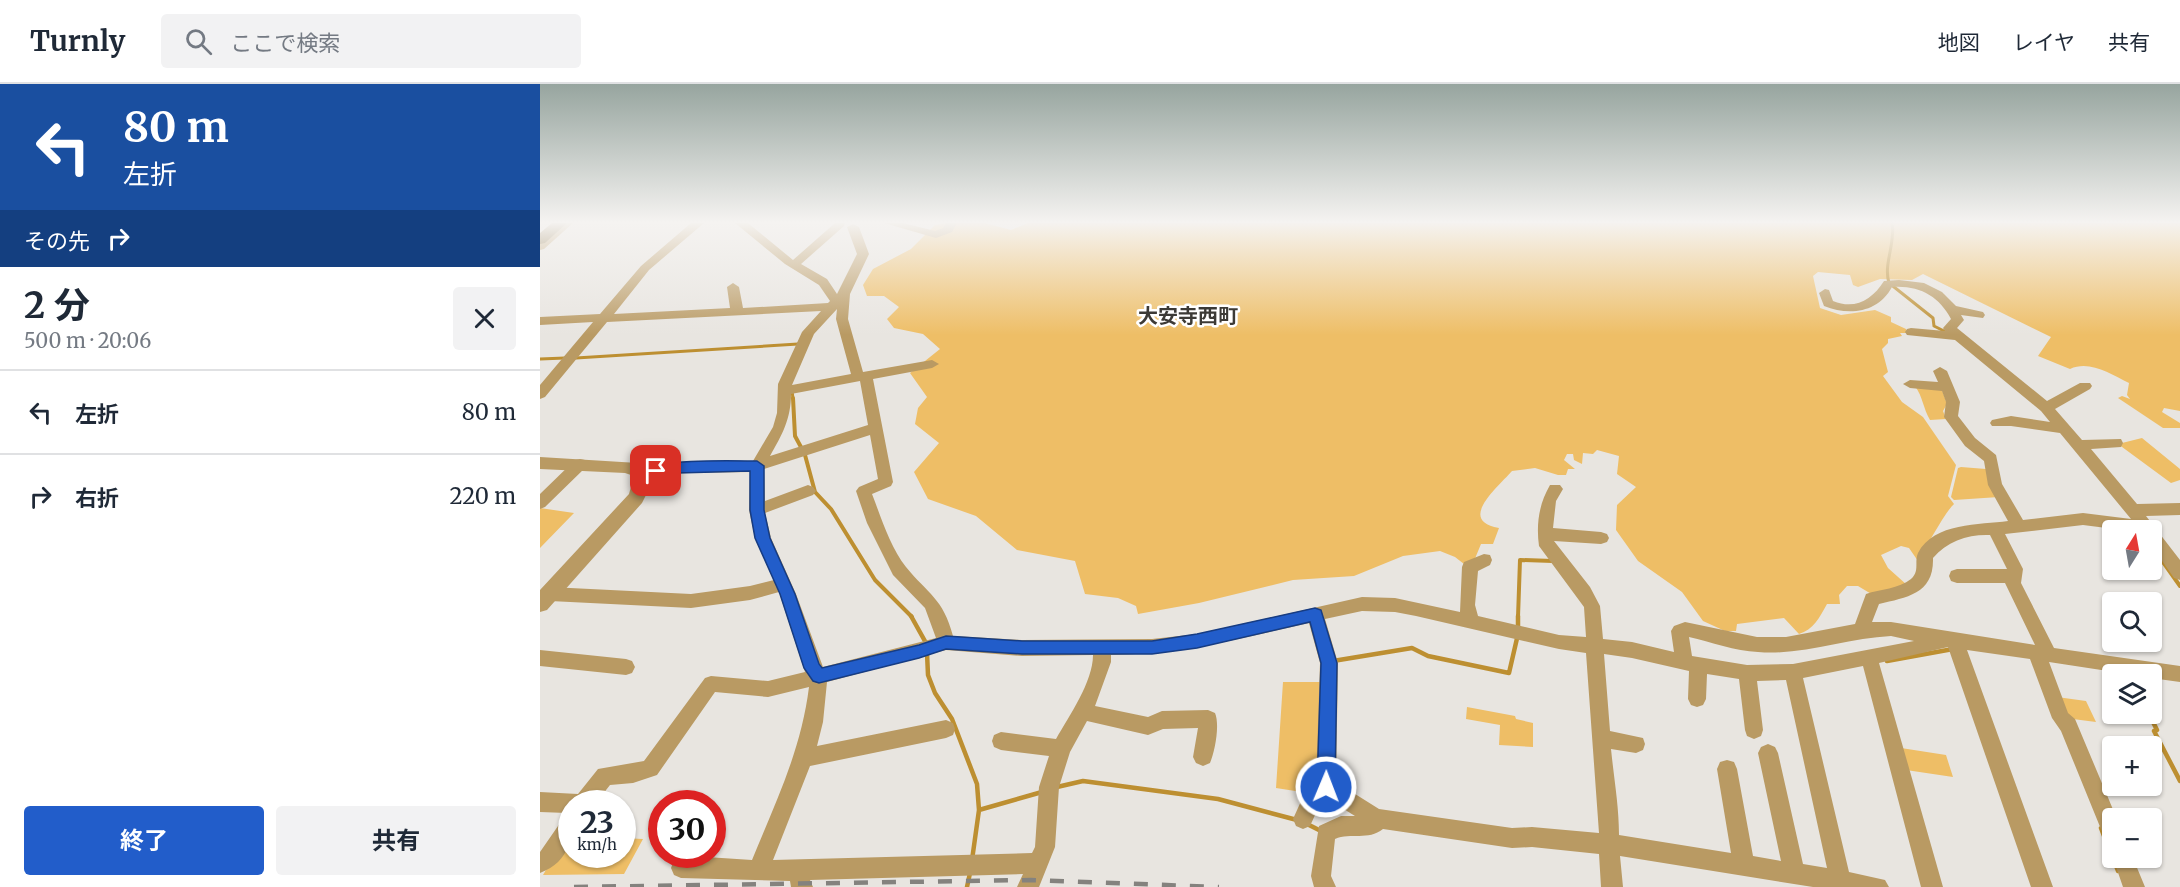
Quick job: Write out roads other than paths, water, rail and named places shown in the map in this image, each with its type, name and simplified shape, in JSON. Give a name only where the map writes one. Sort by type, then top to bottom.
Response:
[{"type":"street","points":[[540,394],[645,268],[654,260]]},
{"type":"street","points":[[787,260],[823,282],[837,301],[862,376],[876,428],[886,482],[864,491],[876,523],[899,570],[931,603],[941,623],[946,643]]},
{"type":"street","points":[[758,871],[804,758],[814,722],[819,676],[812,668],[784,584],[763,538],[757,510],[757,466],[780,427],[789,390],[808,332],[837,301],[859,260]]},
{"type":"street","points":[[1825,293],[1828,303],[1833,306],[1859,309],[1880,296],[1890,284],[1910,282],[1926,286],[1953,309],[1958,320],[1950,328],[1958,338],[2046,408],[2061,428],[2079,445],[2138,520]]},
{"type":"street","points":[[733,286],[736,311]]},
{"type":"street","points":[[540,321],[736,311],[837,301]]},
{"type":"street","points":[[1953,309],[1979,315]]},
{"type":"street","points":[[1911,332],[1942,333],[1958,338],[1981,338]]},
{"type":"street","points":[[789,390],[932,364]]},
{"type":"street","points":[[1940,371],[1953,402],[1951,417],[1970,442],[1985,452],[1990,459],[1995,485],[2018,526]]},
{"type":"street","points":[[1910,384],[1945,387]]},
{"type":"street","points":[[2046,408],[2085,386]]},
{"type":"street","points":[[1997,423],[2011,421],[2061,428]]},
{"type":"street","points":[[643,475],[677,468],[757,466],[876,428]]},
{"type":"street","points":[[2079,445],[2116,442]]},
{"type":"street","points":[[540,463],[624,466],[638,469],[643,475],[642,485],[636,498],[545,599]]},
{"type":"street","points":[[540,503],[580,464]]},
{"type":"street","points":[[1555,489],[1548,501],[1545,534],[1547,546],[1551,554],[1571,575],[1592,606],[1605,793],[1608,799],[1612,887]]},
{"type":"street","points":[[757,510],[808,491]]},
{"type":"street","points":[[2155,520],[2180,510]]},
{"type":"street","points":[[1861,631],[1872,599],[1916,585],[1924,578],[1927,569],[1925,556],[1929,550],[1957,534],[1976,529],[2083,519],[2102,521]]},
{"type":"street","points":[[1995,529],[2015,569],[2013,583],[2061,718],[2068,725],[2102,808]]},
{"type":"street","points":[[1545,534],[1601,538]]},
{"type":"street","points":[[2162,550],[2180,573]]},
{"type":"street","points":[[1470,620],[1467,605],[1470,567],[1484,560]]},
{"type":"street","points":[[1957,576],[2014,576]]},
{"type":"street","points":[[545,599],[691,601],[750,593],[784,584]]},
{"type":"street","points":[[594,790],[605,776],[633,774],[650,768],[711,684],[768,689],[946,643],[1102,649],[1152,647],[1197,641],[1362,604],[1395,605],[1470,620],[1559,642],[1632,650],[1694,667],[1748,677],[1794,675],[1870,662],[1941,643],[2180,674]]},
{"type":"street","points":[[1315,614],[1329,663],[1326,787]]},
{"type":"street","points":[[1697,699],[1694,667],[1680,631],[1685,628],[1757,645],[1786,644],[1861,631],[1891,629],[1954,644]]},
{"type":"street","points":[[1954,644],[2042,887]]},
{"type":"street","points":[[1028,887],[1045,847],[1049,787],[1061,748],[1082,711],[1102,662],[1102,649]]},
{"type":"street","points":[[540,658],[626,668]]},
{"type":"street","points":[[1870,662],[1932,887]]},
{"type":"street","points":[[1794,675],[1840,880]]},
{"type":"street","points":[[1748,677],[1754,730]]},
{"type":"street","points":[[1082,711],[1148,726],[1162,720],[1208,718],[1203,757]]},
{"type":"street","points":[[804,758],[946,729]]},
{"type":"street","points":[[1601,739],[1636,744]]},
{"type":"street","points":[[1001,741],[1061,748]]},
{"type":"street","points":[[1768,753],[1794,873]]},
{"type":"street","points":[[1727,769],[1744,866]]},
{"type":"street","points":[[1326,787],[1376,818],[1512,838],[1532,837],[1609,846],[1878,887]]},
{"type":"street","points":[[1304,819],[1314,795],[1326,787]]},
{"type":"street","points":[[540,802],[558,803]]},
{"type":"street","points":[[1325,887],[1321,876],[1326,832],[1341,826],[1368,827],[1375,823],[1376,818]]},
{"type":"street","points":[[540,863],[547,860],[558,843]]},
{"type":"street","points":[[681,868],[758,871],[800,878],[971,865],[1038,863]]},
{"type":"street","points":[[2126,868],[2134,887]]},
{"type":"waterway","points":[[1889,260],[1889,283],[1933,318],[1934,326],[1948,333]]},
{"type":"waterway","points":[[576,358],[798,344]]},
{"type":"waterway","points":[[540,359],[565,358]]},
{"type":"waterway","points":[[792,390],[793,399]]},
{"type":"waterway","points":[[793,398],[795,436],[802,449]]},
{"type":"waterway","points":[[805,455],[815,492],[831,509],[875,580],[911,616]]},
{"type":"waterway","points":[[1518,617],[1520,560],[1553,561]]},
{"type":"waterway","points":[[2162,561],[2180,586]]},
{"type":"waterway","points":[[911,616],[926,643]]},
{"type":"waterway","points":[[1518,617],[1518,627]]},
{"type":"waterway","points":[[1333,661],[1412,648],[1428,656],[1509,673],[1518,634]]},
{"type":"waterway","points":[[1887,661],[1953,649]]},
{"type":"waterway","points":[[927,653],[928,675],[935,693],[952,719],[977,784],[979,810]]},
{"type":"waterway","points":[[2154,724],[2157,730],[2154,731],[2180,781]]},
{"type":"waterway","points":[[1057,787],[1083,781],[1218,799],[1297,820]]},
{"type":"waterway","points":[[979,810],[1042,792]]},
{"type":"waterway","points":[[972,860],[979,810]]},
{"type":"waterway","points":[[1307,824],[1321,831]]},
{"type":"waterway","points":[[967,887],[970,873]]},
{"type":"railway","points":[[574,887],[1031,880],[1219,887]]},
{"type":"district","name":"大安寺西町","points":[[1188,316]]}]
